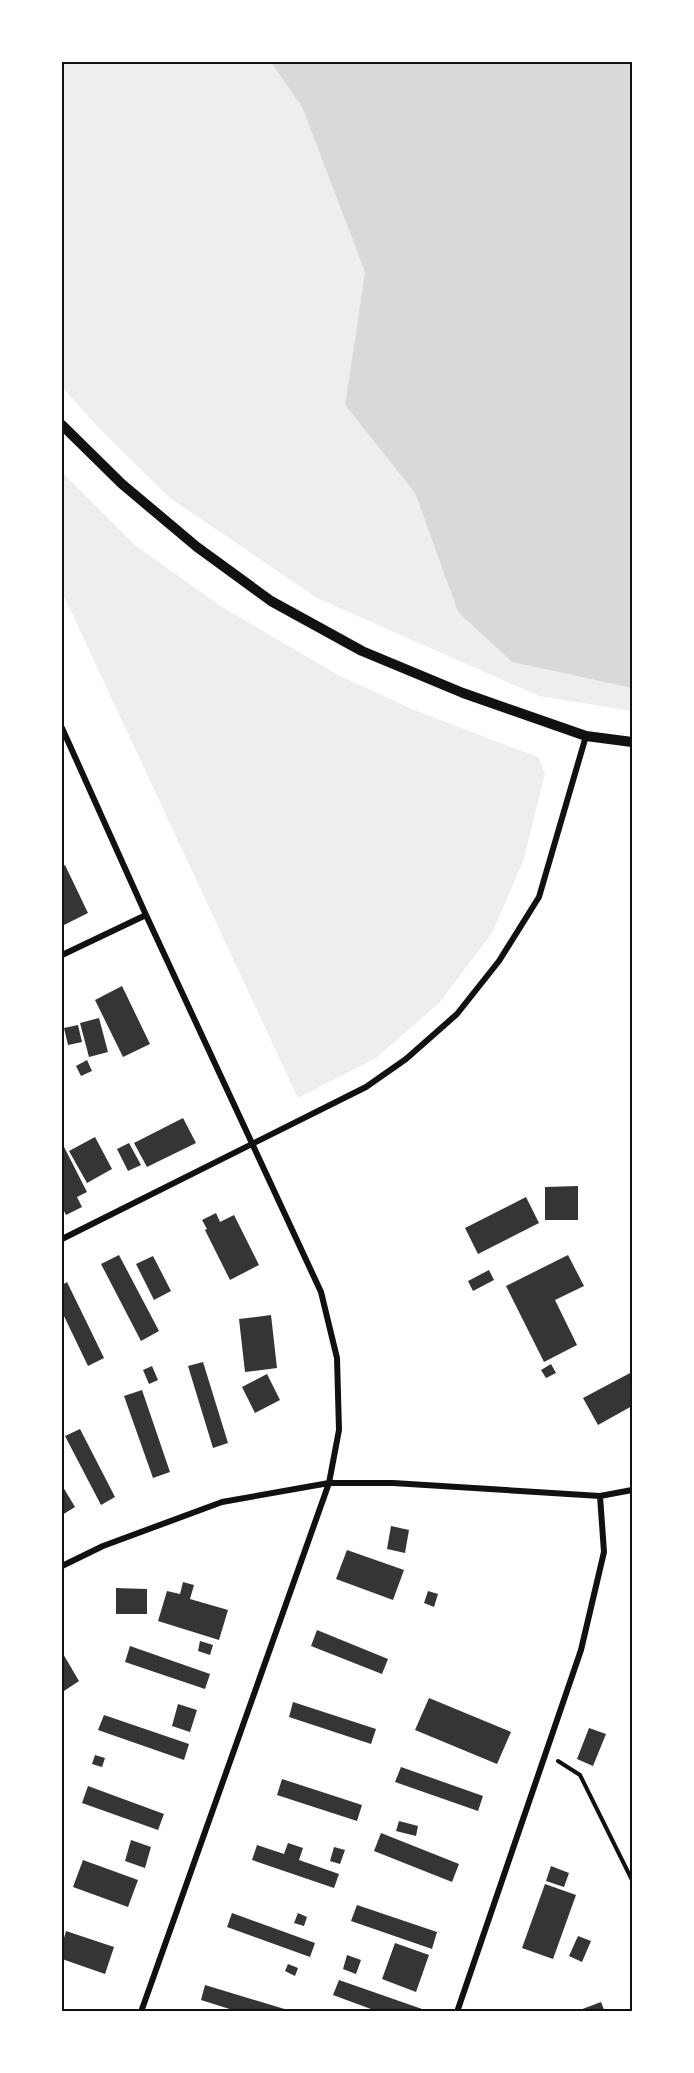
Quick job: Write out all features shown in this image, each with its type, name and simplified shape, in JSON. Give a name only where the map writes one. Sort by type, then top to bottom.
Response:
[{"type":"street","points":[[62,425],[122,484],[188,540],[271,601],[362,651],[463,693],[586,736],[633,742]]},
{"type":"street","points":[[62,728],[321,1292],[337,1358],[339,1431],[329,1483],[141,2012]]},
{"type":"street","points":[[62,1239],[366,1087],[406,1059],[457,1014],[499,961],[539,897],[586,736]]},
{"type":"street","points":[[62,955],[146,915]]},
{"type":"street","points":[[62,1566],[103,1546],[222,1503],[329,1483],[393,1484],[600,1496],[633,1490]]},
{"type":"street","points":[[458,2012],[581,1650],[604,1552],[600,1496]]},
{"type":"path","points":[[546,1753],[580,1775],[633,1880]]},
{"type":"shaded area","points":[[62,62],[271,62],[302,107],[365,272],[345,405],[415,493],[458,612],[512,662],[632,688],[632,711],[539,696],[317,598],[170,498],[96,425],[62,387]]},
{"type":"shaded area","points":[[271,62],[632,62],[632,688],[512,662],[458,612],[415,493],[345,405],[365,272],[302,107]]},
{"type":"shaded area","points":[[62,472],[135,545],[222,607],[340,676],[414,710],[538,757],[545,773],[523,862],[492,933],[440,1002],[376,1058],[298,1098],[62,592]]},
{"type":"building","points":[[65,865],[88,913],[62,926],[62,867]]},
{"type":"building","points":[[122,986],[150,1044],[123,1057],[95,1000]]},
{"type":"building","points":[[99,1018],[108,1052],[89,1057],[80,1023]]},
{"type":"building","points":[[78,1025],[82,1042],[68,1045],[64,1028]]},
{"type":"building","points":[[87,1060],[92,1071],[81,1076],[76,1066]]},
{"type":"building","points":[[183,1118],[196,1143],[147,1167],[134,1143]]},
{"type":"building","points":[[95,1137],[112,1169],[87,1183],[69,1151]]},
{"type":"building","points":[[62,1143],[87,1192],[77,1197],[82,1207],[66,1215],[62,1207]]},
{"type":"building","points":[[129,1143],[141,1165],[128,1171],[117,1149]]},
{"type":"building","points":[[578,1186],[578,1220],[545,1220],[545,1187]]},
{"type":"building","points":[[526,1197],[539,1223],[478,1254],[465,1228]]},
{"type":"building","points":[[216,1213],[220,1222],[234,1215],[259,1265],[230,1280],[202,1220]]},
{"type":"building","points":[[119,1255],[159,1331],[141,1341],[101,1264]]},
{"type":"building","points":[[568,1255],[584,1286],[555,1300],[577,1345],[544,1362],[506,1286]]},
{"type":"building","points":[[153,1256],[171,1291],[154,1300],[136,1264]]},
{"type":"building","points":[[489,1270],[494,1280],[473,1291],[468,1281]]},
{"type":"building","points":[[67,1282],[104,1358],[88,1366],[62,1312],[62,1285]]},
{"type":"building","points":[[271,1315],[277,1368],[245,1372],[239,1319]]},
{"type":"building","points":[[203,1362],[228,1443],[213,1448],[188,1366]]},
{"type":"building","points":[[551,1364],[556,1373],[546,1378],[541,1370]]},
{"type":"building","points":[[152,1366],[158,1380],[149,1384],[143,1370]]},
{"type":"building","points":[[632,1372],[632,1406],[598,1425],[583,1398]]},
{"type":"building","points":[[267,1374],[280,1400],[255,1413],[242,1387]]},
{"type":"building","points":[[142,1390],[170,1472],[153,1478],[124,1396]]},
{"type":"building","points":[[80,1429],[115,1497],[101,1505],[65,1436]]},
{"type":"building","points":[[63,1487],[75,1507],[62,1515],[62,1489]]},
{"type":"building","points":[[391,1526],[409,1530],[405,1553],[387,1549]]},
{"type":"building","points":[[347,1550],[404,1570],[393,1600],[336,1579]]},
{"type":"building","points":[[183,1582],[194,1585],[190,1599],[228,1610],[219,1640],[158,1621],[167,1591],[180,1594]]},
{"type":"building","points":[[116,1588],[147,1589],[147,1614],[116,1614]]},
{"type":"building","points":[[428,1591],[438,1594],[434,1607],[424,1603]]},
{"type":"building","points":[[317,1630],[388,1659],[382,1674],[311,1646]]},
{"type":"building","points":[[200,1641],[213,1645],[210,1655],[198,1651]]},
{"type":"building","points":[[130,1646],[210,1674],[205,1689],[125,1662]]},
{"type":"building","points":[[62,1652],[79,1681],[64,1691],[62,1687]]},
{"type":"building","points":[[429,1698],[511,1732],[497,1764],[415,1730]]},
{"type":"building","points":[[293,1702],[376,1729],[371,1744],[289,1717]]},
{"type":"building","points":[[178,1704],[197,1710],[190,1732],[172,1726]]},
{"type":"building","points":[[104,1715],[189,1744],[184,1760],[98,1730]]},
{"type":"building","points":[[589,1728],[606,1734],[593,1766],[577,1759]]},
{"type":"building","points":[[95,1755],[105,1758],[102,1767],[92,1764]]},
{"type":"building","points":[[401,1767],[483,1796],[478,1811],[395,1782]]},
{"type":"building","points":[[282,1779],[362,1805],[357,1821],[277,1795]]},
{"type":"building","points":[[88,1786],[164,1814],[158,1830],[82,1803]]},
{"type":"building","points":[[399,1821],[418,1826],[416,1836],[396,1831]]},
{"type":"building","points":[[381,1833],[459,1864],[452,1882],[374,1851]]},
{"type":"building","points":[[131,1840],[151,1847],[145,1868],[125,1861]]},
{"type":"building","points":[[288,1843],[303,1848],[299,1860],[339,1874],[334,1888],[252,1860],[257,1845],[284,1854]]},
{"type":"building","points":[[334,1847],[345,1850],[340,1864],[330,1861]]},
{"type":"building","points":[[83,1860],[138,1880],[128,1907],[73,1887]]},
{"type":"building","points":[[551,1866],[569,1873],[564,1887],[546,1881]]},
{"type":"building","points":[[545,1884],[576,1895],[553,1959],[522,1948]]},
{"type":"building","points":[[357,1905],[437,1932],[432,1949],[351,1921]]},
{"type":"building","points":[[232,1913],[315,1943],[310,1957],[227,1927]]},
{"type":"building","points":[[298,1913],[307,1917],[304,1926],[294,1923]]},
{"type":"building","points":[[66,1931],[114,1947],[105,1974],[62,1959],[62,1945]]},
{"type":"building","points":[[578,1936],[591,1941],[582,1962],[569,1956]]},
{"type":"building","points":[[395,1943],[429,1955],[416,1992],[382,1979]]},
{"type":"building","points":[[347,1955],[361,1960],[356,1974],[343,1969]]},
{"type":"building","points":[[288,1964],[298,1968],[295,1976],[285,1971]]},
{"type":"building","points":[[339,1980],[422,2009],[421,2012],[379,2012],[333,1995]]},
{"type":"building","points":[[205,1985],[291,2012],[239,2012],[201,2000]]},
{"type":"building","points":[[601,2002],[605,2012],[577,2012],[577,2011]]}]
